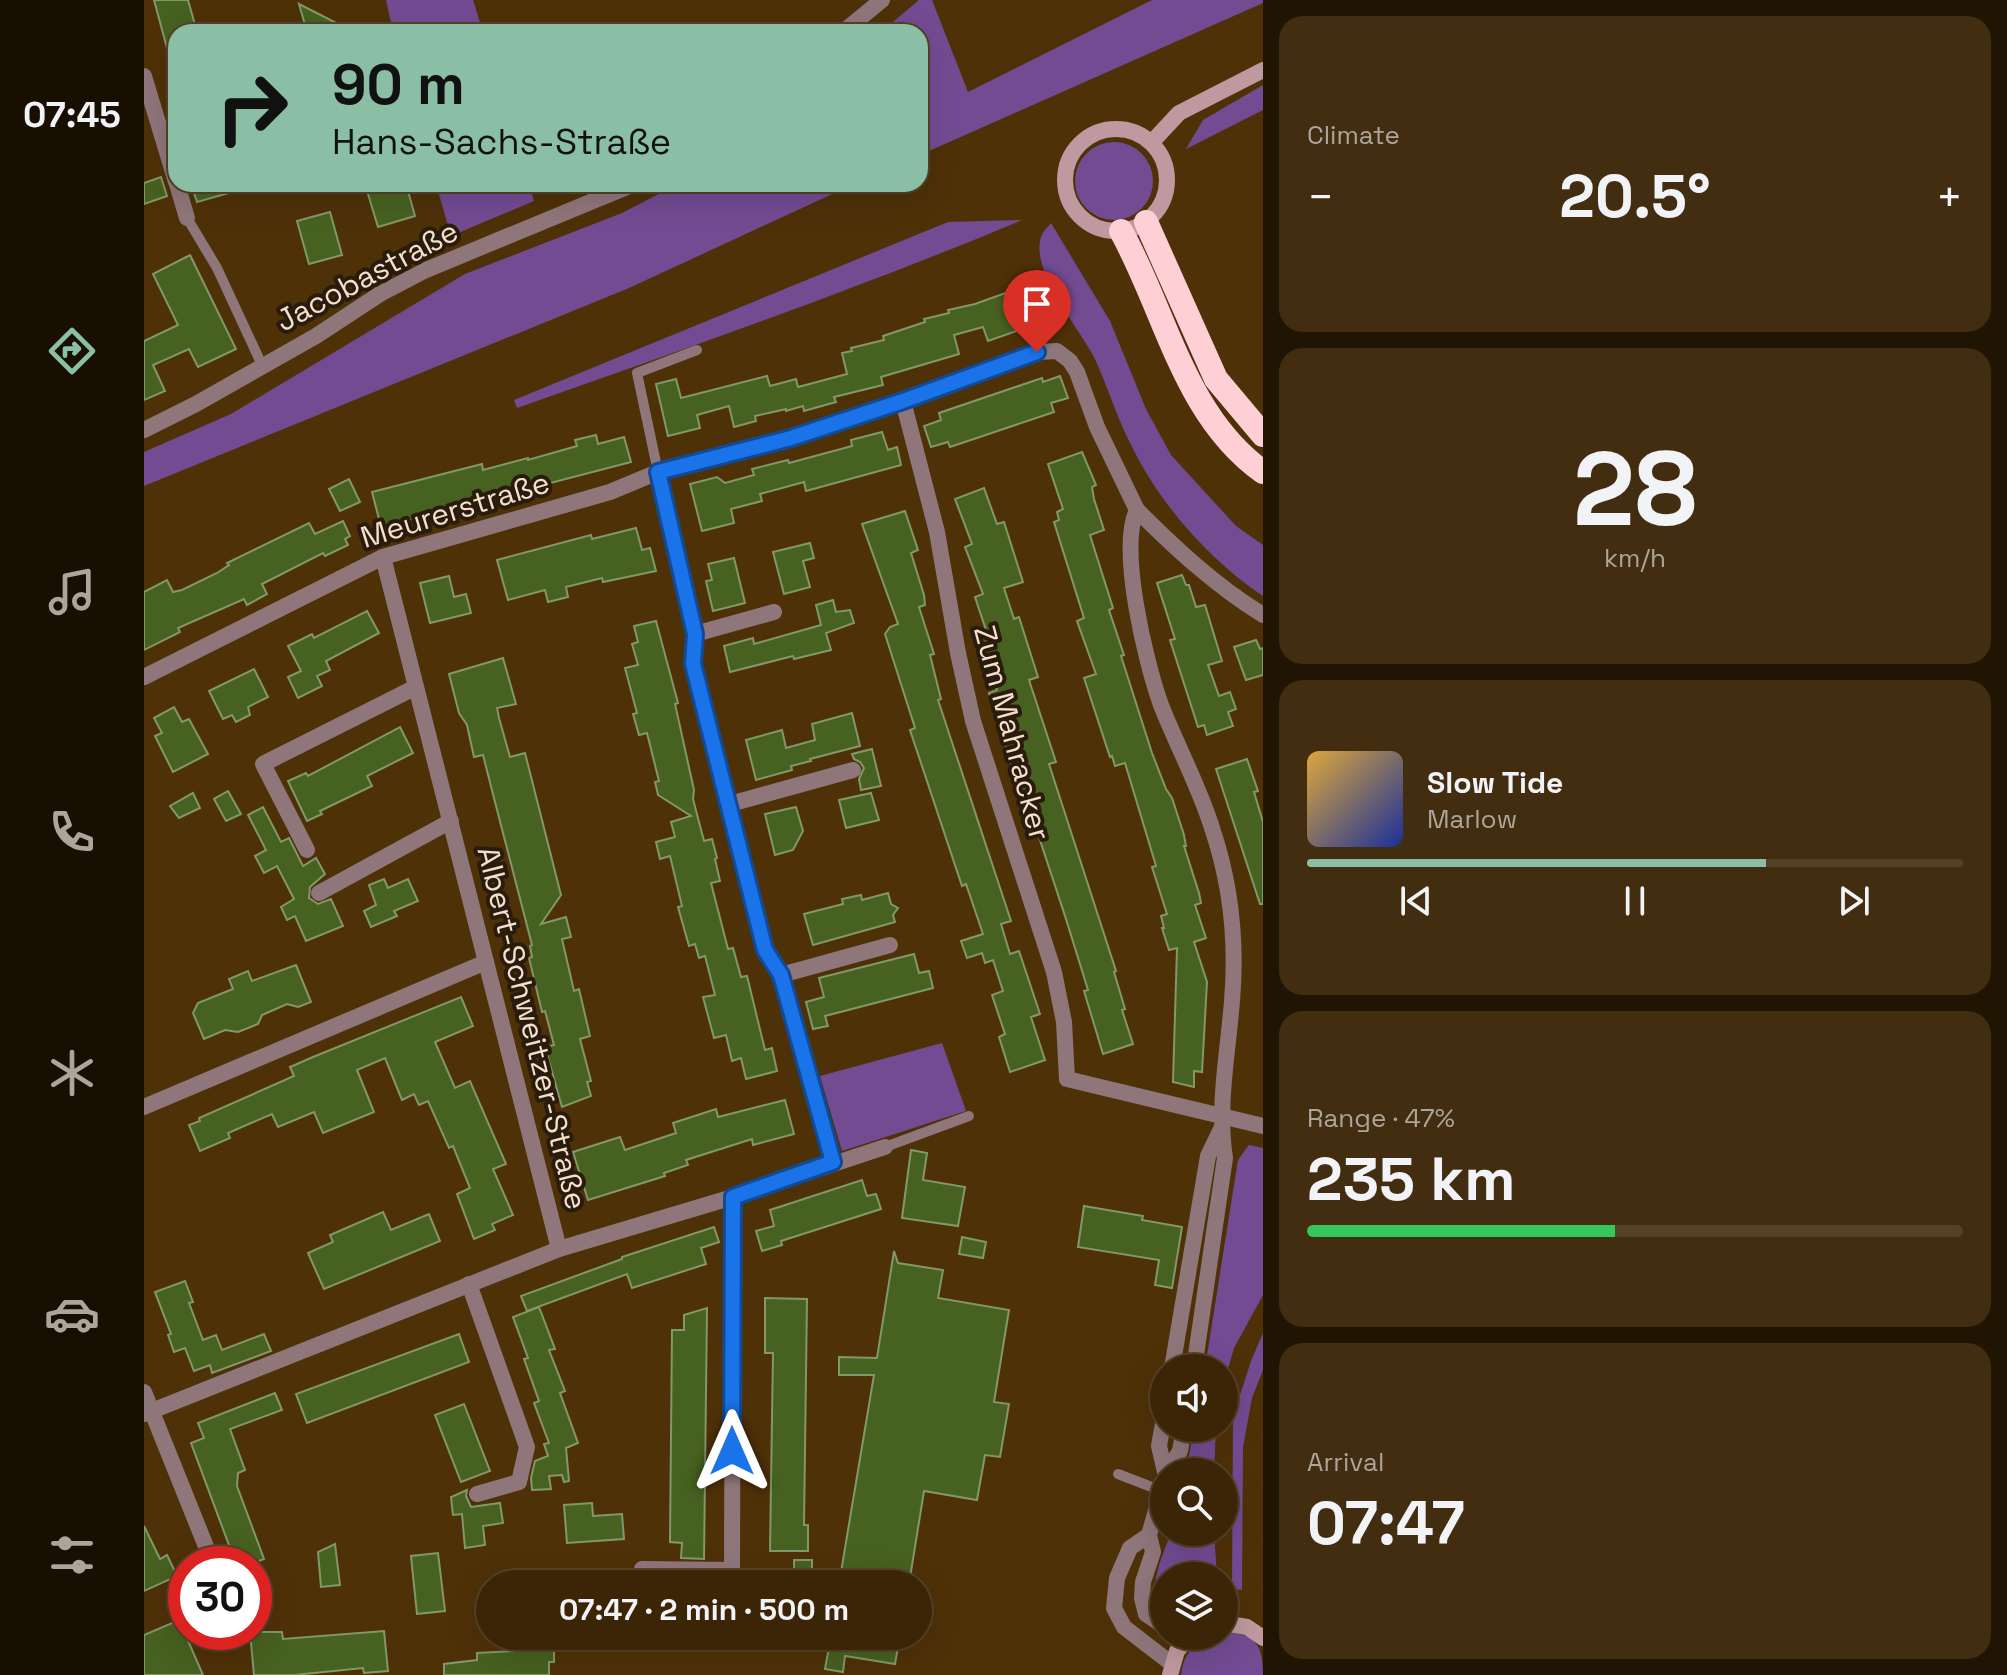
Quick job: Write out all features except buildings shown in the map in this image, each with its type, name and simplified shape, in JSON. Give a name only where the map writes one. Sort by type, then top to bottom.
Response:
[{"type":"highway","points":[[1146,222],[1216,379],[1263,435]]},
{"type":"highway","points":[[1121,231],[1139,262],[1196,396],[1230,444],[1263,472]]},
{"type":"main road","points":[[1152,142],[1179,113],[1263,70]]},
{"type":"main road","points":[[1123,128],[1152,142],[1162,156],[1168,174],[1166,193],[1159,209],[1146,222],[1121,231],[1102,230],[1085,221],[1072,207],[1065,189],[1069,157],[1091,134],[1123,128]]},
{"type":"main road","points":[[1238,1625],[1247,1627],[1263,1638]]},
{"type":"main road","points":[[1171,1670],[1178,1650]]},
{"type":"street","points":[[853,24],[882,0]]},
{"type":"street","points":[[144,76],[151,130],[168,141]]},
{"type":"street","points":[[179,192],[187,218]]},
{"type":"street","name":"Jacobastraße","points":[[144,430],[316,336],[380,294],[426,270],[615,192]]},
{"type":"street","name":"Meurerstraße","points":[[144,677],[383,557],[610,492],[658,472],[791,438],[1037,352],[1057,351],[1070,361],[1077,372],[1097,427],[1137,510]]},
{"type":"street","name":"Zum Mahracker","points":[[903,401],[937,532],[973,721],[1054,972],[1064,1022],[1067,1079],[1222,1122]]},
{"type":"street","points":[[658,472],[695,634],[693,664],[765,950],[781,975],[833,1162]]},
{"type":"street","points":[[1196,1354],[1225,1158],[1222,1122],[1233,941],[1228,885],[1212,826],[1160,702],[1143,635],[1132,584],[1129,538],[1137,510],[1191,561],[1263,615]]},
{"type":"street","name":"Albert-Schweitzer-Straße","points":[[383,557],[559,1249]]},
{"type":"street","points":[[695,634],[774,612]]},
{"type":"street","points":[[307,850],[263,764],[416,687]]},
{"type":"street","points":[[730,804],[853,770]]},
{"type":"street","name":"Albert-Schweitzer-Straße","points":[[319,893],[451,821]]},
{"type":"street","points":[[781,975],[890,945]]},
{"type":"street","points":[[144,1107],[486,962]]},
{"type":"street","points":[[1222,1122],[1263,1126]]},
{"type":"street","points":[[1174,1354],[1208,1156],[1222,1122]]},
{"type":"street","points":[[148,1412],[559,1249],[885,1147]]},
{"type":"street","points":[[642,1569],[732,1570],[733,1197]]},
{"type":"street","points":[[469,1284],[527,1447],[519,1482],[477,1494]]},
{"type":"street","points":[[144,1392],[148,1412],[205,1546]]},
{"type":"street","points":[[1150,1532],[1151,1562]]},
{"type":"street","points":[[1149,1535],[1130,1548],[1117,1578],[1114,1608],[1124,1627],[1171,1670]]},
{"type":"street","points":[[1150,1565],[1143,1582],[1142,1598],[1146,1614],[1150,1617]]},
{"type":"lane","name":"Jacobastraße","points":[[187,218],[217,268],[262,365]]},
{"type":"lane","points":[[658,472],[637,373],[697,350]]},
{"type":"lane","points":[[885,1147],[969,1116]]},
{"type":"lane","points":[[1118,1474],[1150,1483]]},
{"type":"shaded area","points":[[386,0],[473,0],[480,24],[391,24]]},
{"type":"shaded area","points":[[919,0],[932,0],[968,92],[1152,0],[1263,0],[1263,3],[928,151],[928,24],[890,24]]},
{"type":"shaded area","points":[[1263,85],[1263,110],[1186,149],[1203,120]]},
{"type":"shaded area","points":[[1114,142],[1129,145],[1142,153],[1150,166],[1153,181],[1150,196],[1142,209],[1129,217],[1114,220],[1099,217],[1086,209],[1078,196],[1075,181],[1078,166],[1086,153],[1099,145]]},
{"type":"shaded area","points":[[438,192],[531,192],[534,201],[451,236]]},
{"type":"shaded area","points":[[663,192],[837,192],[629,288],[144,486],[144,452],[231,414],[465,274],[622,213]]},
{"type":"shaded area","points":[[1022,220],[834,294],[517,408],[514,400],[948,222]]},
{"type":"shaded area","points":[[1051,223],[1110,321],[1146,409],[1171,455],[1236,526],[1263,545],[1263,596],[1224,566],[1188,530],[1144,469],[1094,357],[1049,282],[1040,251],[1041,237]]},
{"type":"shaded area","points":[[942,1043],[966,1111],[842,1151],[820,1076]]},
{"type":"shaded area","points":[[1249,1145],[1263,1148],[1263,1295],[1232,1354],[1207,1354],[1238,1160]]},
{"type":"shaded area","points":[[1263,1333],[1263,1370],[1252,1398],[1243,1447],[1242,1590],[1238,1590],[1238,1562],[1232,1562],[1232,1546],[1238,1546],[1238,1458],[1233,1458],[1233,1442],[1238,1442],[1238,1401]]},
{"type":"shaded area","points":[[1191,1442],[1215,1442],[1215,1458],[1189,1458]]},
{"type":"shaded area","points":[[1166,1546],[1215,1546],[1216,1562],[1160,1562]]},
{"type":"shaded area","points":[[1238,1634],[1244,1635],[1259,1649],[1263,1675],[1181,1675],[1189,1652],[1238,1650]]},
{"type":"route","points":[[732,1451],[733,1197],[833,1162],[781,975],[765,950],[693,664],[695,634],[658,472],[791,438],[1037,352]]}]
